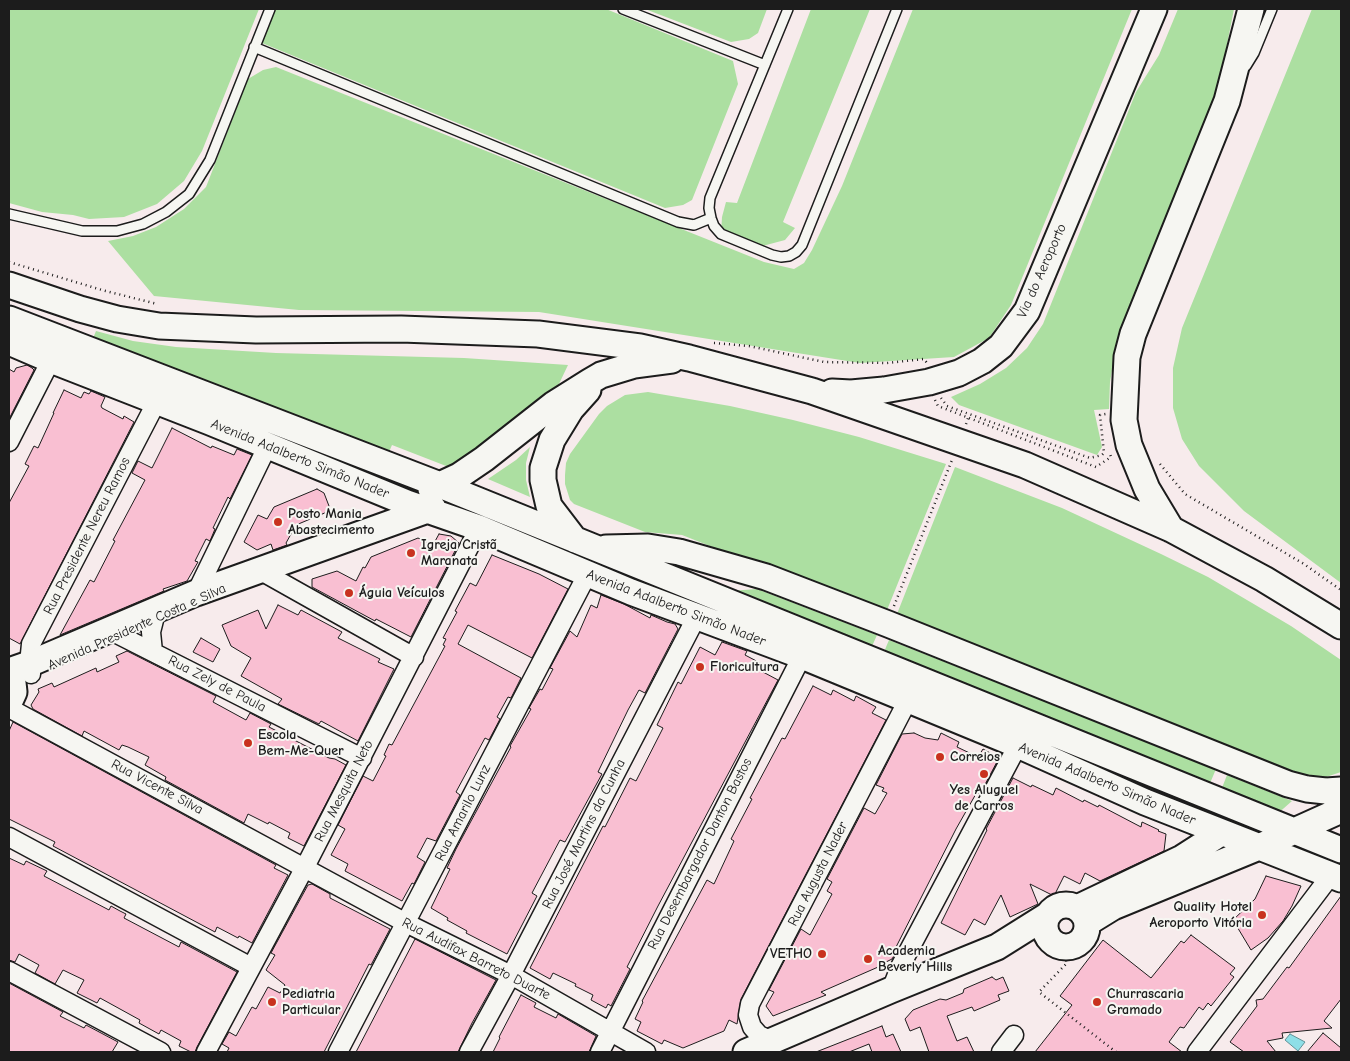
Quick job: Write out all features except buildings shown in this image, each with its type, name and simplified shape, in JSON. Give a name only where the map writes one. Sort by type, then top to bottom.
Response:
[{"type":"main road","name":"Via do Aeroporto","points":[[812,391],[851,393],[884,390],[929,382],[959,373],[982,361],[1001,346],[1027,311],[1154,9]]},
{"type":"main road","points":[[1171,529],[1147,489],[1130,445],[1115,425],[1134,334],[1226,101],[1251,9]]},
{"type":"main road","points":[[9,285],[80,309],[117,319],[159,326],[256,330],[401,329],[538,334],[630,346],[689,358],[812,391],[1025,465],[1171,529],[1264,579],[1341,626]]},
{"type":"main road","name":"Avenida Adalberto Simão Nader","points":[[9,320],[450,489],[1341,850]]},
{"type":"main road","name":"Avenida Adalberto Simão Nader","points":[[9,342],[418,507],[479,528],[588,573],[802,656],[1018,745],[1144,802],[1336,877]]},
{"type":"main road","name":"Avenida Presidente Costa e Silva","points":[[17,678],[196,593],[310,554],[418,507],[450,489],[459,476],[478,464],[567,394],[601,376],[634,365],[689,358]]},
{"type":"main road","points":[[601,376],[571,409],[552,440],[543,468],[543,480],[549,506],[586,545],[648,547],[687,554],[766,577],[1288,784],[1316,790],[1341,790]]},
{"type":"main road","name":"Avenida Presidente Costa e Silva","points":[[114,632],[154,620],[198,602],[261,571]]},
{"type":"main road","points":[[1082,916],[1113,907],[1296,831],[1341,810]]},
{"type":"main road","points":[[1082,916],[1221,833]]},
{"type":"main road","points":[[746,1052],[997,947],[1058,907],[1071,905],[1082,916],[1084,936],[1075,945],[1026,943],[997,947]]},
{"type":"main road","points":[[1048,915],[1047,934],[1059,945]]},
{"type":"street","points":[[9,442],[51,360]]},
{"type":"street","name":"Rua Presidente Nereu Ramos","points":[[17,678],[31,644],[157,401]]},
{"type":"street","points":[[196,593],[268,445]]},
{"type":"street","name":"Rua Mesquita Neto","points":[[206,1052],[362,758],[479,528]]},
{"type":"street","points":[[261,571],[414,656]]},
{"type":"street","name":"Rua Amarilo Lunz","points":[[338,1052],[588,573]]},
{"type":"street","name":"Rua José Martins da Cunha","points":[[469,1052],[511,975],[697,616]]},
{"type":"street","name":"Rua Zely de Paula","points":[[153,652],[150,632],[154,620]]},
{"type":"street","name":"Rua Zely de Paula","points":[[114,632],[362,758]]},
{"type":"street","name":"Rua Desembargador Danton Bastos","points":[[600,1052],[609,1031],[802,656]]},
{"type":"street","name":"Rua Augusta Nader","points":[[772,1042],[759,1036],[752,1027],[748,1015],[750,1004],[908,700]]},
{"type":"street","name":"Rua Vicente Silva","points":[[9,708],[305,867]]},
{"type":"street","points":[[891,990],[900,968],[1018,745]]},
{"type":"street","points":[[9,837],[251,967]]},
{"type":"street","name":"Rua Audifax Barreto Duarte","points":[[305,867],[406,923],[511,975],[646,1052]]},
{"type":"street","points":[[1197,1052],[1336,877]]},
{"type":"street","points":[[9,971],[161,1052]]},
{"type":"street","points":[[1001,1052],[1014,1036]]},
{"type":"lane","points":[[9,214],[82,231],[117,231],[143,224],[166,212],[189,194],[210,160],[270,9]]},
{"type":"lane","points":[[623,9],[764,65]]},
{"type":"lane","points":[[788,9],[710,198],[709,208],[714,226],[721,234],[781,257],[789,256],[802,245],[898,9]]},
{"type":"lane","points":[[1226,101],[1254,52],[1272,9]]},
{"type":"lane","points":[[254,47],[678,222],[694,225],[711,218]]},
{"type":"path","points":[[929,382],[938,406],[1096,467],[1111,457],[1109,448]]},
{"type":"path","points":[[888,624],[968,418]]},
{"type":"path","points":[[1159,464],[1184,494],[1304,564],[1341,590]]},
{"type":"path","points":[[1059,945],[1067,963],[1039,992],[1116,1052]]},
{"type":"green space","points":[[9,9],[259,9],[202,151],[184,181],[157,204],[124,217],[89,219],[73,215],[42,212],[9,203]]},
{"type":"green space","points":[[272,9],[606,9],[733,61],[738,84],[692,200],[683,205],[665,208],[257,41]]},
{"type":"green space","points":[[645,9],[767,9],[758,33],[749,39],[731,42]]},
{"type":"green space","points":[[811,9],[870,9],[783,222],[795,228],[785,240],[755,248],[721,234],[722,217],[726,202],[737,203]]},
{"type":"green space","points":[[913,9],[1132,9],[1011,305],[989,338],[954,357],[860,363],[539,312],[299,310],[154,296],[108,241],[133,236],[156,227],[184,209],[206,187],[248,79],[263,70],[276,67],[764,262],[794,269],[804,263],[812,250],[842,186]]},
{"type":"green space","points":[[1178,9],[1234,9],[1221,75],[1212,107],[1115,354],[1110,382],[1109,409],[1094,410],[1102,447],[1097,455],[959,405],[951,397],[980,384],[1006,368],[1027,348],[1043,324],[1136,92],[1159,55]]},
{"type":"green space","points":[[1312,9],[1341,9],[1341,583],[1244,511],[1199,466],[1182,439],[1173,408],[1173,368],[1182,328]]},
{"type":"green space","points":[[96,331],[133,341],[176,347],[276,353],[464,358],[568,365],[558,386],[545,402],[459,471],[392,445],[386,459],[92,341]]},
{"type":"green space","points":[[648,392],[730,406],[793,420],[859,437],[946,464],[885,615],[682,535],[645,532],[574,504],[570,500],[565,484],[566,463],[570,454],[607,406],[625,395]]},
{"type":"green space","points":[[530,447],[526,463],[526,480],[530,497],[488,479],[516,460]]},
{"type":"green space","points":[[955,467],[1062,508],[1208,577],[1291,626],[1341,660],[1341,772],[1326,777],[1310,778],[1295,776],[895,619]]},
{"type":"green space","points":[[757,589],[877,635],[869,653],[716,592]]},
{"type":"green space","points":[[889,640],[1216,769],[1208,788],[881,659]]},
{"type":"green space","points":[[1227,775],[1292,801],[1275,816],[1220,793]]},
{"type":"water","points":[[1290,1034],[1305,1042],[1298,1051],[1285,1040]]},
{"type":"place","name":"Posto Mania Abastecimento","points":[[278,522]]},
{"type":"place","name":"Igreja Cristã Maranata","points":[[411,553]]},
{"type":"place","name":"Águia Veículos","points":[[349,593]]},
{"type":"place","name":"Floricultura","points":[[700,667]]},
{"type":"place","name":"Escola Bem-Me-Quer","points":[[248,743]]},
{"type":"place","name":"Correios","points":[[940,757]]},
{"type":"place","name":"Yes Aluguel de Carros","points":[[984,774]]},
{"type":"place","name":"Quality Hotel Aeroporto Vitória","points":[[1262,915]]},
{"type":"place","name":"VETHO","points":[[822,954]]},
{"type":"place","name":"Academia Beverly Hills","points":[[868,959]]},
{"type":"place","name":"Pediatria Particular","points":[[272,1002]]},
{"type":"place","name":"Churrascaria Gramado","points":[[1097,1002]]}]
